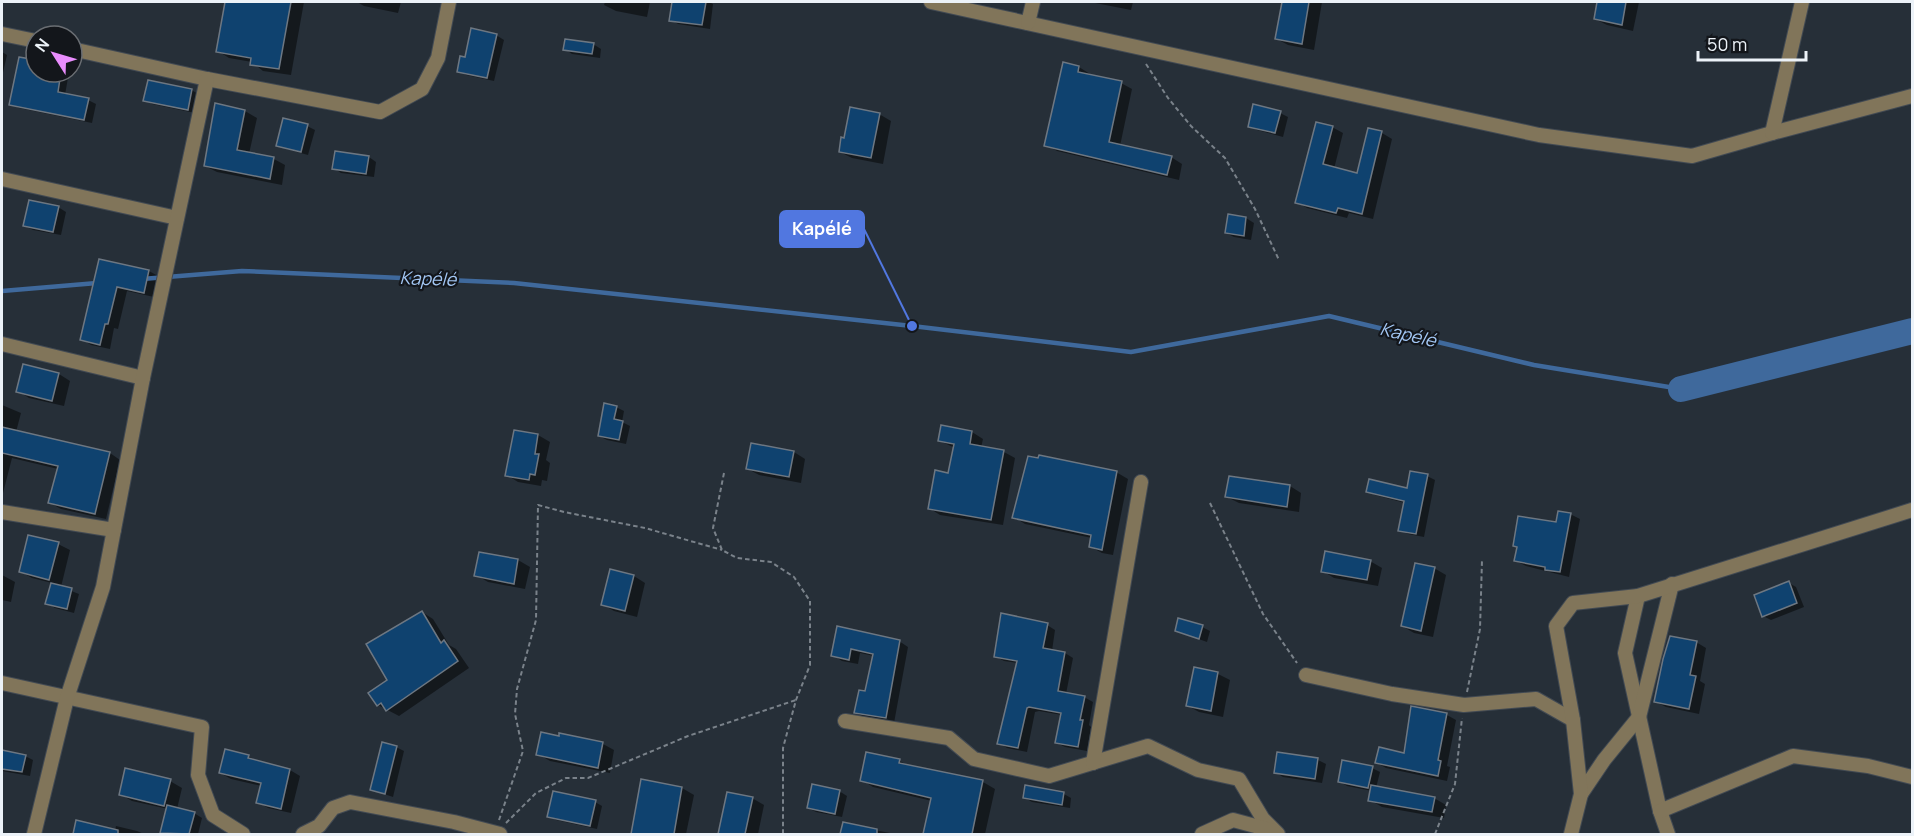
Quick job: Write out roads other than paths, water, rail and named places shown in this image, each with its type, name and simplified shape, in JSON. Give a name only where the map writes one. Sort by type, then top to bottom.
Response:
[{"type":"street","points":[[84,52],[207,79],[380,112],[422,89],[438,58],[449,2]]},
{"type":"street","points":[[931,2],[1539,135],[1692,156],[1912,96]]},
{"type":"street","points":[[1028,23],[1033,2]]},
{"type":"street","points":[[1772,133],[1802,2]]},
{"type":"street","points":[[2,34],[24,39]]},
{"type":"street","points":[[34,834],[67,698],[103,587],[143,378],[207,79]]},
{"type":"street","points":[[2,179],[177,218]]},
{"type":"street","points":[[2,344],[143,378]]},
{"type":"street","points":[[1093,763],[1141,482]]},
{"type":"street","points":[[1581,794],[1573,720],[1556,626],[1573,603],[1638,596],[1912,510]]},
{"type":"street","points":[[2,512],[114,530]]},
{"type":"street","points":[[1571,834],[1581,794],[1604,760],[1639,717],[1672,584]]},
{"type":"street","points":[[1638,596],[1625,653],[1660,811],[1668,834]]},
{"type":"street","points":[[1306,675],[1392,694],[1464,705],[1536,699],[1573,720]]},
{"type":"street","points":[[2,683],[202,727],[198,775],[213,815],[243,834]]},
{"type":"street","points":[[845,721],[949,738],[974,759],[1048,776],[1148,746],[1198,770],[1239,779],[1263,819],[1277,833]]},
{"type":"street","points":[[1660,811],[1793,756],[1868,766],[1912,777]]},
{"type":"street","points":[[303,834],[319,826],[333,808],[350,802],[454,822],[497,834]]},
{"type":"street","points":[[1202,834],[1233,820],[1277,833]]},
{"type":"waterway","name":"Kapélé","points":[[142,279],[242,271],[514,283],[1131,352],[1329,316],[1534,365],[1681,389]]},
{"type":"waterway","name":"Kapélé","points":[[2,291],[97,283]]},
{"type":"waterway","name":"Kapélé","points":[[1681,389],[1912,331]]},
{"type":"place","name":"Kapélé","points":[[912,326]]}]
